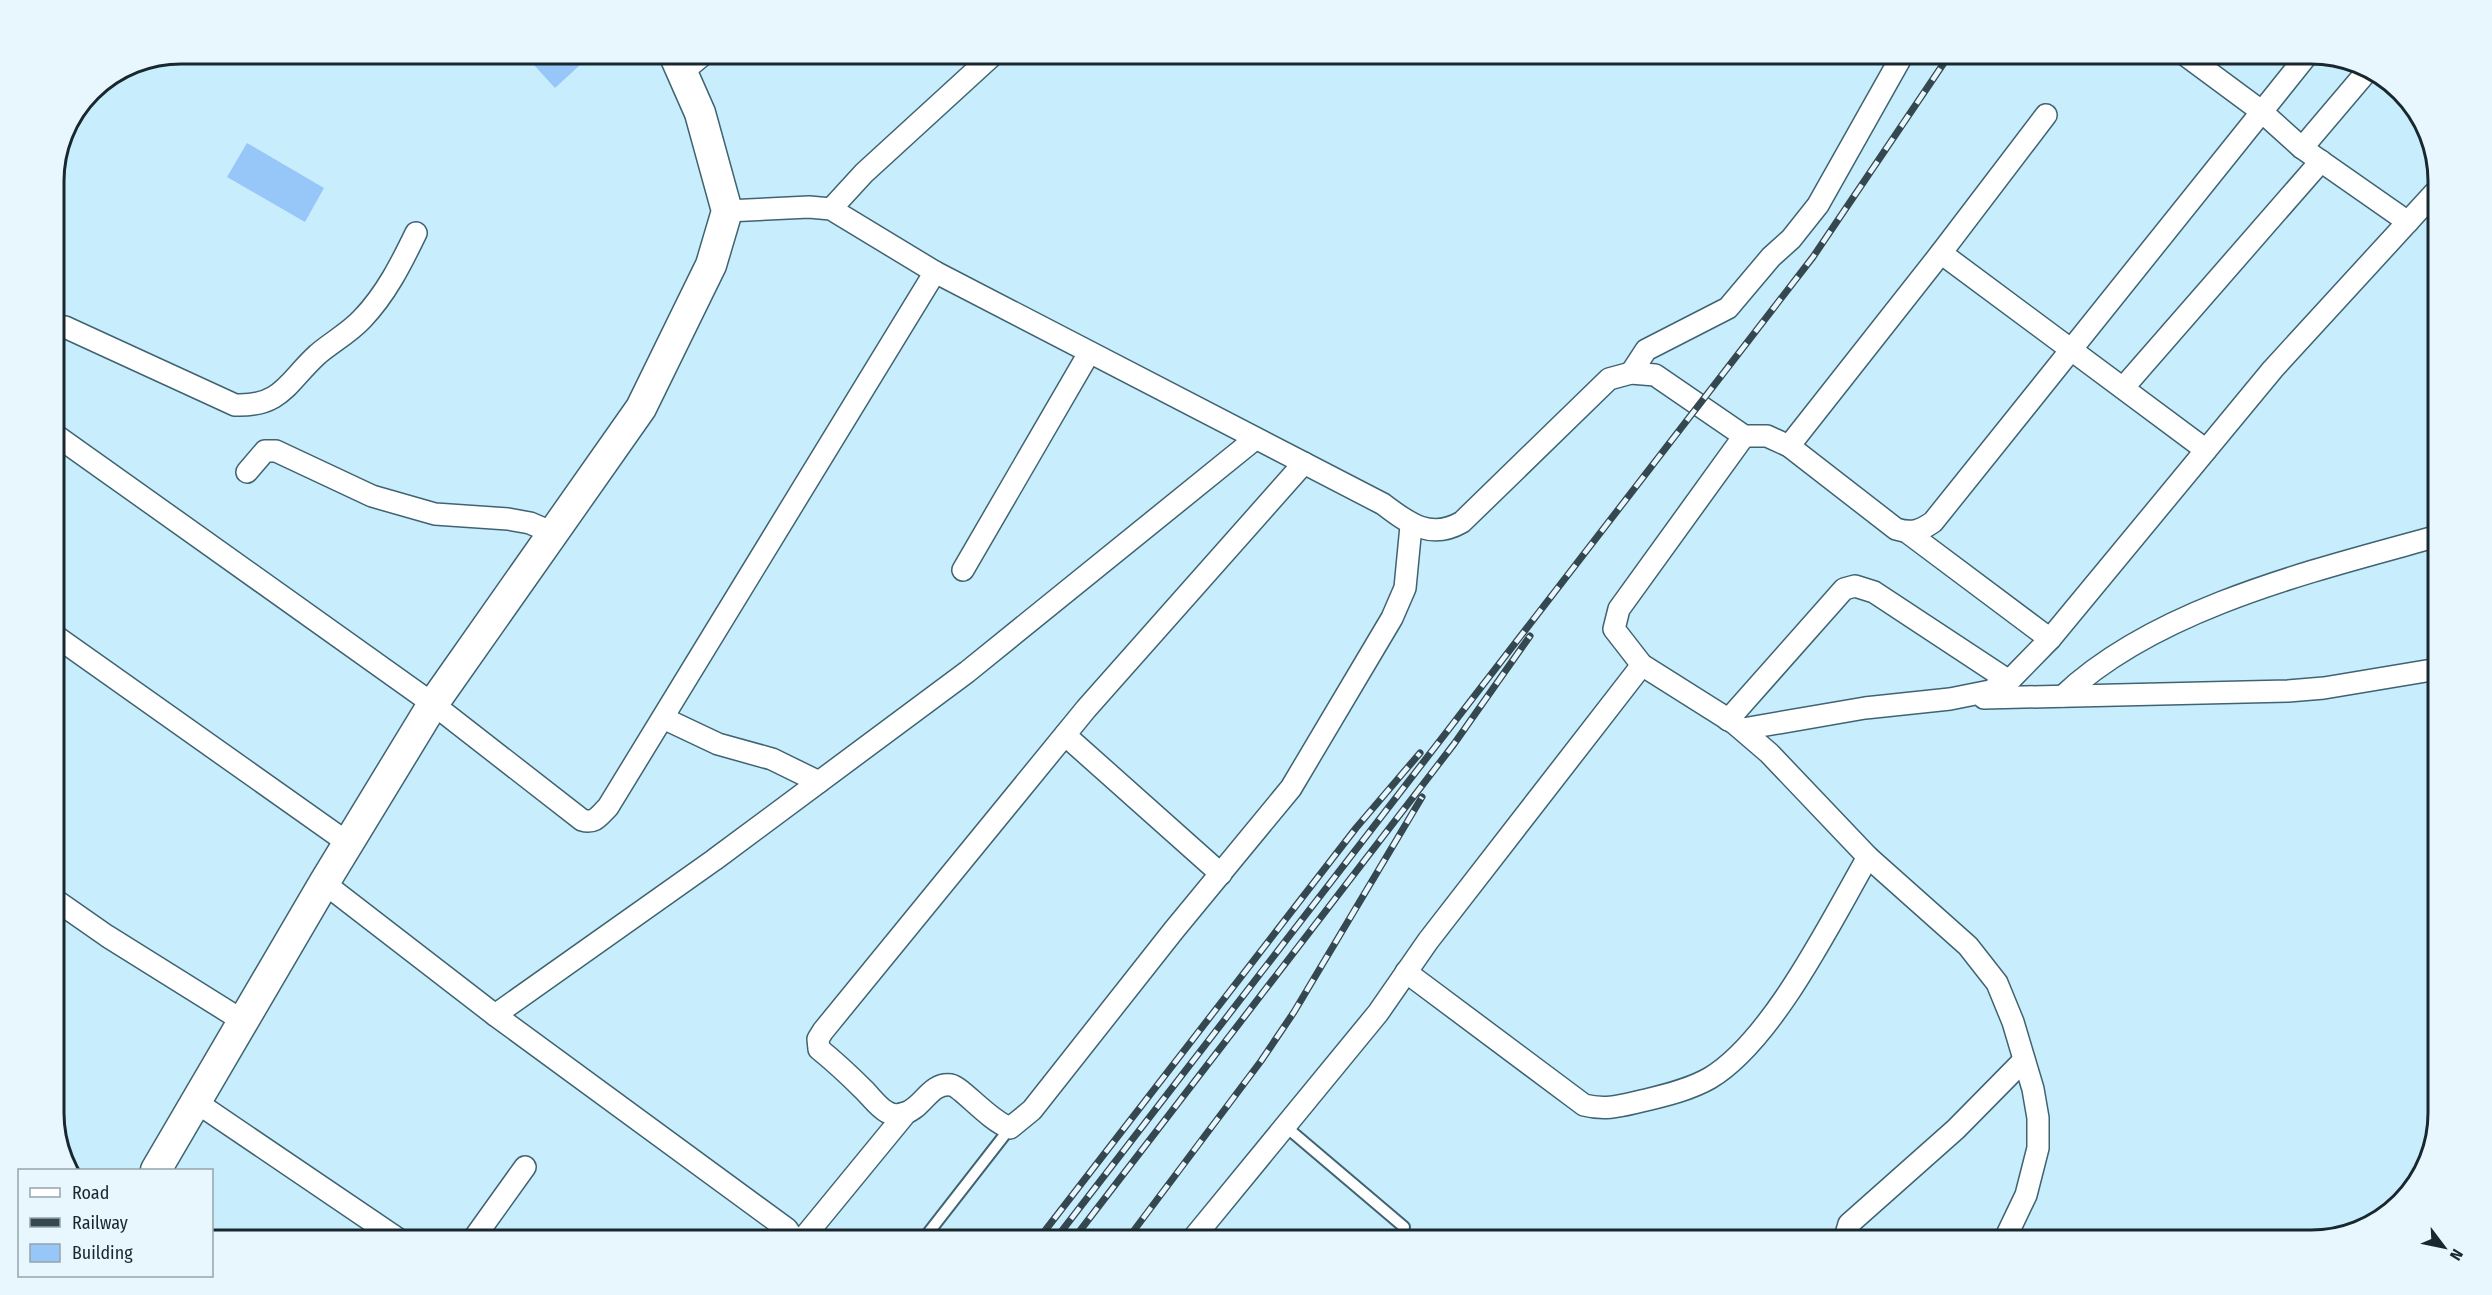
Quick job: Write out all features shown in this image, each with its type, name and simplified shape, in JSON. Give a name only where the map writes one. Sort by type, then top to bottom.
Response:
[{"type":"street","points":[[1631,373],[1646,350],[1728,308],[1771,257],[1791,239],[1818,205],[1897,64]]},
{"type":"street","points":[[2198,64],[2261,111],[2302,148],[2408,222]]},
{"type":"street","points":[[727,211],[809,207],[831,209],[935,272],[1383,504],[1411,525],[1446,531],[1462,522],[1610,380],[1631,373],[1655,375],[1744,436],[1767,436],[1789,446],[1896,529],[1907,532],[1920,531],[1933,522],[2070,348],[2300,64]]},
{"type":"street","points":[[157,1169],[348,843],[433,704],[641,408],[711,265],[727,211],[688,65]]},
{"type":"street","points":[[831,209],[864,173],[982,65]]},
{"type":"street","points":[[2302,148],[2362,77]]},
{"type":"street","points":[[1789,446],[2046,115]]},
{"type":"street","points":[[2123,388],[2321,161]]},
{"type":"street","points":[[1735,725],[1950,699],[1990,692],[2010,681],[2050,639],[2273,369],[2427,201]]},
{"type":"street","points":[[65,327],[235,405],[256,406],[282,392],[317,355],[361,320],[393,281],[416,233]]},
{"type":"street","points":[[1941,253],[2206,450]]},
{"type":"street","points":[[65,442],[433,704],[582,820],[590,822],[597,819],[608,807],[935,272]]},
{"type":"street","points":[[963,570],[1089,353]]},
{"type":"street","points":[[1744,436],[1619,609],[1614,629],[1642,665],[1735,725],[1769,753],[1868,857],[1968,946],[1997,983],[2024,1060],[2038,1118],[2038,1148],[2026,1195],[2009,1230]]},
{"type":"street","points":[[495,1015],[819,782],[967,672],[1255,439]]},
{"type":"street","points":[[247,472],[265,451],[276,451],[372,496],[435,514],[508,519],[530,523],[553,533]]},
{"type":"street","points":[[1304,463],[1065,735],[818,1040],[819,1049],[841,1067],[886,1112],[897,1115],[911,1111],[933,1090],[944,1084],[955,1085],[997,1123],[1011,1128],[1032,1110],[1291,788],[1392,618],[1405,588],[1411,525]]},
{"type":"street","points":[[1907,532],[2050,639]]},
{"type":"street","points":[[2063,696],[2089,671],[2119,653],[2213,606],[2338,564],[2427,539]]},
{"type":"street","points":[[1735,725],[1845,589],[1854,586],[1874,592],[2010,681]]},
{"type":"street","points":[[65,643],[348,843]]},
{"type":"street","points":[[1200,1230],[1378,1013],[1406,972],[1642,665]]},
{"type":"street","points":[[1950,699],[2288,691],[2324,688],[2428,671]]},
{"type":"street","points":[[663,718],[718,744],[772,759],[819,782]]},
{"type":"street","points":[[1065,735],[1221,874]]},
{"type":"street","points":[[1406,972],[1584,1105],[1601,1110],[1660,1096],[1712,1077],[1728,1065],[1754,1039],[1813,953],[1868,857]]},
{"type":"street","points":[[324,884],[495,1015],[788,1230]]},
{"type":"street","points":[[65,907],[107,936],[243,1021]]},
{"type":"street","points":[[1847,1230],[1849,1224],[1940,1144],[2024,1060]]},
{"type":"street","points":[[196,1102],[385,1230]]},
{"type":"street","points":[[810,1230],[906,1113]]},
{"type":"street","points":[[480,1230],[525,1167]]},
{"type":"lane","points":[[1285,1126],[1404,1227]]},
{"type":"lane","points":[[931,1230],[1011,1128]]},
{"type":"building","points":[[534,65],[580,65],[555,88]]},
{"type":"building","points":[[247,143],[324,188],[305,222],[227,177]]},
{"type":"railway","points":[[1062,1230],[1813,257],[1943,64]]},
{"type":"railway","points":[[1080,1230],[1454,744],[1530,636]]},
{"type":"railway","points":[[1045,1230],[1356,828],[1420,753]]},
{"type":"railway","points":[[1134,1230],[1261,1061],[1294,1012],[1422,797]]}]
